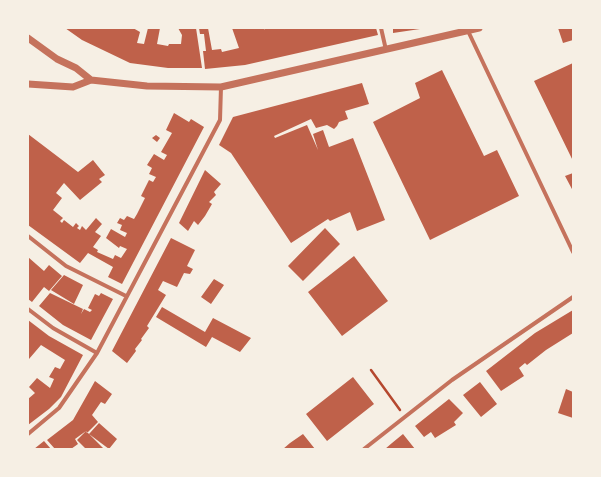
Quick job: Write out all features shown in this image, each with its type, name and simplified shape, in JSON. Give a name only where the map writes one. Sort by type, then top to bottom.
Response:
[{"type":"street","points":[[381,28],[386,50]]},
{"type":"street","points":[[28,84],[74,87],[91,80],[148,86],[221,87],[479,28]]},
{"type":"street","points":[[468,31],[573,252]]},
{"type":"street","points":[[28,38],[57,59],[76,68],[91,80]]},
{"type":"street","points":[[28,434],[59,408],[97,353],[220,120],[221,87]]},
{"type":"street","points":[[28,236],[66,266],[126,296]]},
{"type":"street","points":[[364,449],[452,380],[573,297]]},
{"type":"street","points":[[28,309],[53,328],[97,353]]},
{"type":"path","points":[[371,370],[405,417]]},
{"type":"building","points":[[65,28],[133,28],[140,32],[137,43],[144,44],[148,28],[160,28],[157,44],[168,46],[169,44],[181,44],[182,35],[178,28],[196,28],[202,68],[168,68],[130,63],[82,40]]},
{"type":"building","points":[[199,28],[208,28],[212,50],[221,49],[222,52],[239,48],[232,28],[264,28],[264,30],[265,28],[376,28],[378,35],[245,65],[205,69],[203,51],[206,51],[204,34],[200,34]]},
{"type":"building","points":[[393,28],[420,28],[420,29],[393,33]]},
{"type":"building","points":[[558,28],[573,28],[573,40],[563,43]]},
{"type":"building","points":[[573,63],[573,161],[534,81]]},
{"type":"building","points":[[442,70],[484,156],[497,150],[519,196],[430,240],[373,122],[420,98],[415,83]]},
{"type":"building","points":[[362,83],[369,104],[345,111],[348,119],[339,122],[334,129],[327,125],[316,128],[311,119],[274,136],[275,138],[307,125],[318,150],[313,134],[323,130],[329,147],[353,138],[385,220],[357,231],[350,212],[330,221],[328,219],[291,243],[231,153],[219,145],[233,117]]},
{"type":"building","points":[[174,113],[189,122],[191,119],[204,127],[122,284],[108,277],[113,267],[88,253],[80,263],[28,225],[28,134],[78,172],[93,160],[105,175],[99,179],[102,182],[80,200],[64,183],[56,193],[62,198],[53,210],[63,218],[60,221],[62,223],[64,220],[73,227],[76,223],[79,226],[77,228],[80,230],[82,226],[86,230],[96,218],[102,224],[95,232],[101,236],[93,247],[98,250],[97,252],[113,259],[115,255],[121,258],[127,249],[120,246],[119,248],[106,238],[111,229],[125,237],[127,233],[120,230],[122,225],[117,223],[120,218],[124,220],[127,216],[134,219],[137,214],[145,198],[141,196],[149,180],[153,182],[156,177],[149,174],[152,168],[147,165],[154,154],[164,160],[167,155],[161,152],[172,133],[166,130]]},
{"type":"building","points":[[156,135],[160,138],[157,142],[152,138]]},
{"type":"building","points":[[205,170],[221,184],[214,192],[216,195],[209,202],[212,204],[205,216],[198,225],[194,221],[188,231],[179,223]]},
{"type":"building","points":[[573,173],[573,191],[565,176]]},
{"type":"building","points":[[325,228],[340,244],[303,281],[288,266]]},
{"type":"building","points":[[171,238],[195,250],[187,266],[193,269],[190,274],[184,273],[177,287],[163,281],[158,290],[166,295],[147,326],[149,328],[135,349],[136,351],[127,363],[112,351]]},
{"type":"building","points":[[354,256],[388,301],[342,336],[308,292]]},
{"type":"building","points":[[28,257],[44,271],[49,265],[62,276],[49,291],[44,287],[32,302],[28,299]]},
{"type":"building","points":[[64,275],[83,285],[74,304],[51,290]]},
{"type":"building","points":[[214,279],[224,285],[211,304],[201,297]]},
{"type":"building","points":[[50,293],[83,309],[81,314],[84,309],[90,312],[92,310],[88,308],[95,294],[99,296],[101,293],[113,299],[91,340],[63,325],[39,306]]},
{"type":"building","points":[[162,307],[205,332],[213,318],[251,338],[240,352],[212,337],[206,347],[156,317]]},
{"type":"building","points":[[573,310],[573,333],[546,350],[527,365],[525,363],[519,368],[524,376],[501,391],[486,371],[535,333]]},
{"type":"building","points":[[28,320],[49,336],[83,355],[61,397],[49,409],[28,425],[28,399],[35,393],[29,387],[37,378],[50,388],[54,379],[49,377],[55,367],[60,369],[65,360],[41,345],[29,359],[28,358]]},
{"type":"building","points":[[353,377],[374,404],[327,441],[306,414]]},
{"type":"building","points":[[95,381],[112,394],[105,404],[101,402],[92,415],[98,422],[88,432],[104,449],[86,449],[77,440],[86,431],[75,439],[78,444],[71,449],[55,449],[47,440],[73,420]]},
{"type":"building","points":[[480,382],[497,404],[481,417],[463,395]]},
{"type":"building","points":[[566,389],[573,392],[573,418],[558,413]]},
{"type":"building","points":[[449,399],[463,413],[454,422],[456,425],[435,438],[431,432],[424,437],[415,426]]},
{"type":"building","points":[[99,423],[117,439],[109,449],[89,434]]},
{"type":"building","points":[[303,434],[315,449],[283,449],[290,443]]},
{"type":"building","points":[[403,434],[415,449],[385,449],[392,443]]},
{"type":"building","points":[[44,441],[51,449],[34,449]]}]
